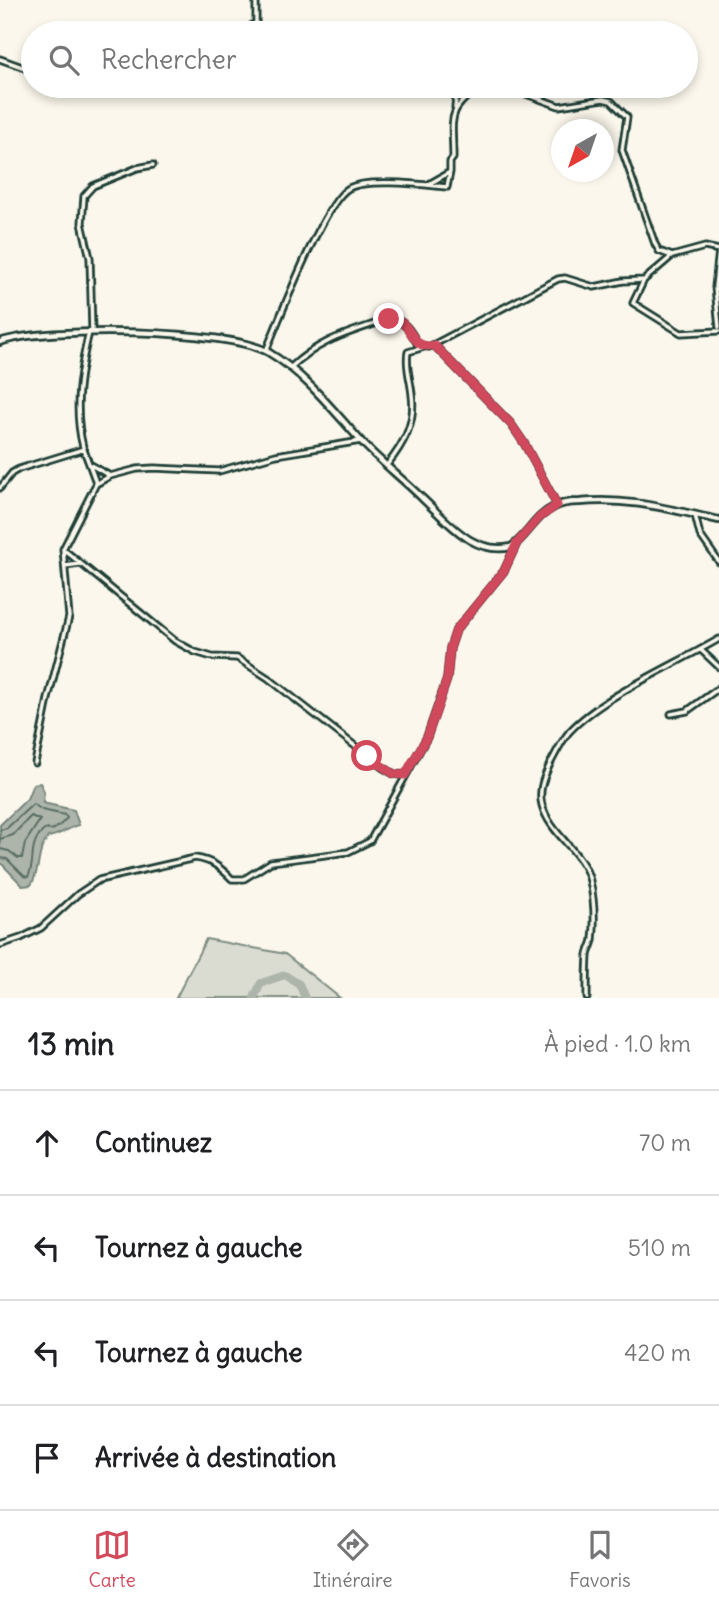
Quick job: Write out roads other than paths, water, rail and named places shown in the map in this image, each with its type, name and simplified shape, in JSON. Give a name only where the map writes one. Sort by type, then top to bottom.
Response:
[{"type":"street","points":[[256,0],[256,21]]},
{"type":"street","points":[[0,59],[21,67]]},
{"type":"street","points":[[266,351],[317,231],[342,193],[363,184],[447,187],[450,162],[453,158],[450,132],[456,98]]},
{"type":"street","points":[[454,110],[466,98]]},
{"type":"street","points":[[537,98],[559,106],[603,99],[611,101],[627,117],[622,150],[655,244],[659,251],[672,256]]},
{"type":"street","points":[[96,484],[84,449],[77,400],[91,332],[90,258],[82,223],[84,196],[93,186],[137,168],[153,165]]},
{"type":"street","points":[[427,185],[450,172]]},
{"type":"street","points":[[701,248],[719,249],[715,287],[719,329],[681,333],[633,303],[644,280],[672,256],[701,248]]},
{"type":"street","points":[[387,466],[408,436],[413,399],[408,352],[434,345],[558,279],[565,278],[594,286],[644,280]]},
{"type":"street","points":[[290,368],[321,343],[389,319],[400,321],[411,332],[418,345],[425,347]]},
{"type":"street","points":[[0,342],[44,334],[91,332],[208,338],[238,342],[266,351],[321,396],[361,442],[447,522],[470,540],[494,548],[511,547],[517,543],[540,517],[557,505],[619,500],[647,503],[719,520]]},
{"type":"street","points":[[434,345],[511,424],[557,505]]},
{"type":"street","points":[[35,763],[69,617],[63,549],[96,484],[110,476],[137,469],[219,471],[276,455],[361,442]]},
{"type":"street","points":[[0,488],[12,473],[19,469],[84,449]]},
{"type":"street","points":[[91,466],[110,476]]},
{"type":"street","points":[[695,515],[700,535],[719,562]]},
{"type":"street","points":[[0,944],[21,939],[41,928],[78,894],[99,880],[195,858],[206,859],[219,866],[232,879],[244,879],[271,862],[348,852],[360,847],[375,835],[427,737],[447,679],[450,648],[456,630],[504,571],[517,543]]},
{"type":"street","points":[[63,549],[175,640],[195,652],[212,657],[237,658],[268,677],[382,767],[394,774],[405,775]]},
{"type":"street","points":[[65,566],[79,564]]},
{"type":"street","points":[[587,998],[588,954],[593,939],[589,879],[579,859],[558,835],[544,812],[541,786],[559,746],[570,731],[613,698],[719,639]]},
{"type":"street","points":[[701,650],[719,667]]},
{"type":"street","points":[[671,714],[687,711],[719,688]]},
{"type":"water","points":[[40,783],[44,792],[43,803],[74,810],[79,825],[48,837],[41,850],[31,885],[23,886],[0,862],[0,825],[27,799],[33,784]]},
{"type":"waterway","points":[[254,998],[261,983],[285,975],[299,984],[305,998]]}]
